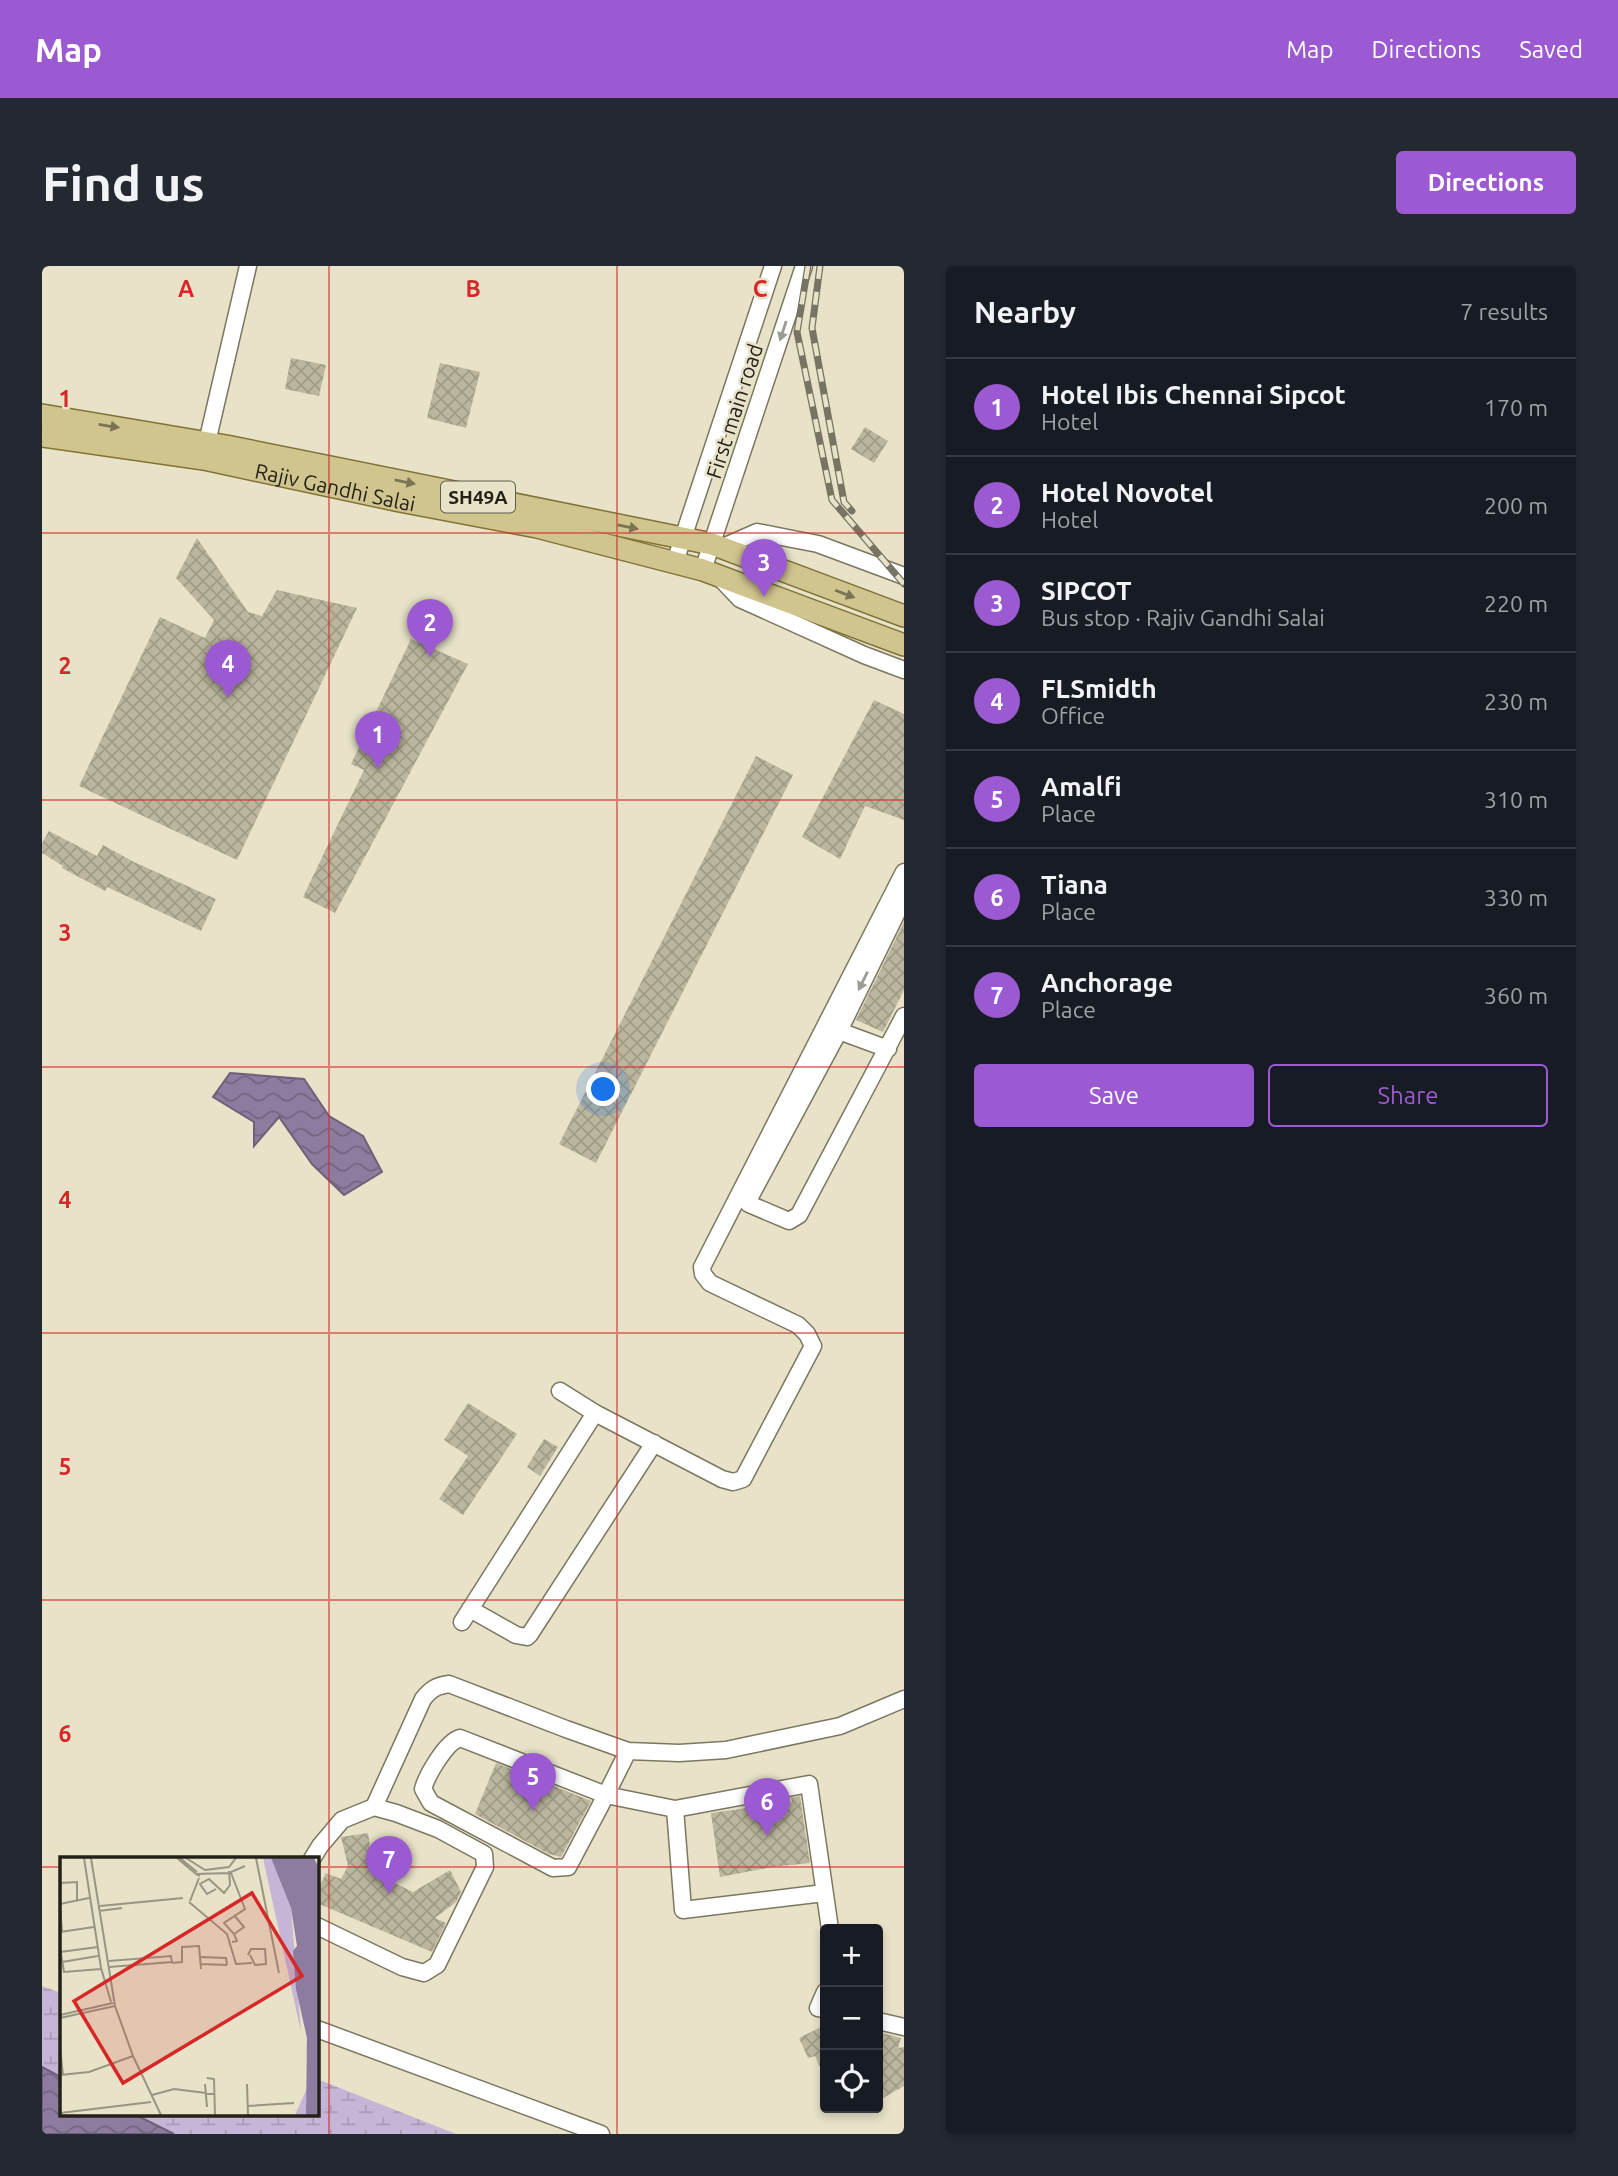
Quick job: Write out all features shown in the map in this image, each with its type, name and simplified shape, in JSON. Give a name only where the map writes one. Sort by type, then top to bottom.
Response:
[{"type":"main road","name":"Rajiv Gandhi Salai","points":[[42,415],[206,451],[718,545],[904,616]]},
{"type":"main road","name":"Rajiv Gandhi Salai","points":[[42,436],[206,451],[400,501],[537,527],[710,573],[904,645]]},
{"type":"street","points":[[206,451],[248,266]]},
{"type":"street","points":[[675,562],[773,266]]},
{"type":"street","name":"First main road","points":[[710,573],[804,266]]},
{"type":"street","points":[[718,545],[757,532],[818,544],[904,576]]},
{"type":"street","points":[[710,573],[740,599],[864,655],[904,670]]},
{"type":"street","points":[[560,1391],[595,1413],[722,1479],[733,1482],[743,1479],[813,1346],[798,1325],[710,1283],[703,1274],[702,1267],[904,872]]},
{"type":"street","points":[[904,898],[839,1031],[750,1197],[749,1204],[789,1221],[799,1215],[904,1016]]},
{"type":"street","points":[[839,1031],[888,1049]]},
{"type":"street","points":[[595,1413],[466,1616],[527,1637],[654,1443]]},
{"type":"street","points":[[374,1807],[423,1699],[438,1685],[449,1684],[628,1751],[705,1753],[726,1750],[840,1726],[904,1699]]},
{"type":"street","points":[[628,1751],[606,1795],[568,1867],[563,1869],[552,1868],[431,1803],[423,1789],[426,1778],[452,1741],[460,1738],[606,1795],[675,1809],[809,1784],[829,1924]]},
{"type":"street","points":[[313,1857],[342,1820],[374,1807],[438,1829],[484,1854],[485,1867],[437,1965],[424,1973],[402,1967],[318,1926]]},
{"type":"street","points":[[675,1809],[682,1910],[824,1893]]},
{"type":"street","points":[[438,1829],[449,1813]]},
{"type":"street","points":[[883,2022],[904,2027]]},
{"type":"street","points":[[318,2029],[601,2134]]},
{"type":"green space","points":[[42,1986],[60,1993],[60,2076],[42,2067]]},
{"type":"green space","points":[[318,2079],[456,2134],[174,2134],[138,2116],[318,2116]]},
{"type":"water","points":[[230,1073],[304,1079],[329,1116],[363,1136],[382,1172],[344,1195],[312,1164],[279,1117],[254,1146],[254,1122],[213,1097]]},
{"type":"water","points":[[42,2067],[60,2076],[60,2116],[138,2116],[174,2134],[42,2134]]},
{"type":"building","points":[[291,358],[326,365],[319,396],[285,389]]},
{"type":"building","points":[[440,363],[480,372],[466,428],[427,418]]},
{"type":"building","points":[[865,427],[888,441],[874,463],[851,449]]},
{"type":"building","points":[[197,538],[248,612],[262,616],[277,590],[357,608],[237,860],[79,786],[160,617],[205,638],[214,620],[176,578]]},
{"type":"building","points":[[411,639],[468,664],[335,913],[303,897],[364,770],[351,764]]},
{"type":"building","points":[[874,700],[904,714],[904,820],[865,806],[840,859],[802,837]]},
{"type":"building","points":[[756,756],[793,775],[596,1163],[559,1144]]},
{"type":"building","points":[[49,831],[97,856],[103,845],[216,899],[201,931],[107,887],[105,891],[62,868],[63,866],[42,853],[42,843]]},
{"type":"building","points":[[904,922],[904,990],[883,1032],[856,1020]]},
{"type":"building","points":[[468,1403],[517,1434],[463,1515],[439,1499],[468,1456],[444,1440]]},
{"type":"building","points":[[544,1439],[558,1447],[540,1476],[527,1467]]},
{"type":"building","points":[[496,1763],[591,1801],[561,1857],[549,1854],[475,1814]]},
{"type":"building","points":[[800,1796],[810,1863],[720,1877],[711,1813],[792,1802],[791,1798]]},
{"type":"building","points":[[368,1833],[374,1873],[413,1892],[450,1870],[461,1892],[456,1902],[435,1918],[446,1923],[432,1952],[318,1903],[318,1889],[326,1873],[341,1879],[348,1866],[341,1837]]},
{"type":"building","points":[[820,2028],[820,2067],[815,2056],[808,2058],[799,2038]]},
{"type":"building","points":[[883,2033],[901,2038],[898,2048],[904,2047],[904,2086],[883,2098]]},
{"type":"railway","points":[[808,266],[797,332],[832,500],[904,584]]},
{"type":"railway","points":[[820,266],[812,328],[844,502],[852,511]]},
{"type":"place","name":"SIPCOT","points":[[764,597]]},
{"type":"place","name":"Hotel Novotel","points":[[430,657]]},
{"type":"place","name":"FLSmidth","points":[[228,698]]},
{"type":"place","name":"Hotel Ibis Chennai Sipcot","points":[[378,769]]},
{"type":"place","name":"Amalfi","points":[[533,1811]]},
{"type":"place","name":"Tiana","points":[[767,1836]]},
{"type":"place","name":"Anchorage","points":[[389,1894]]}]
